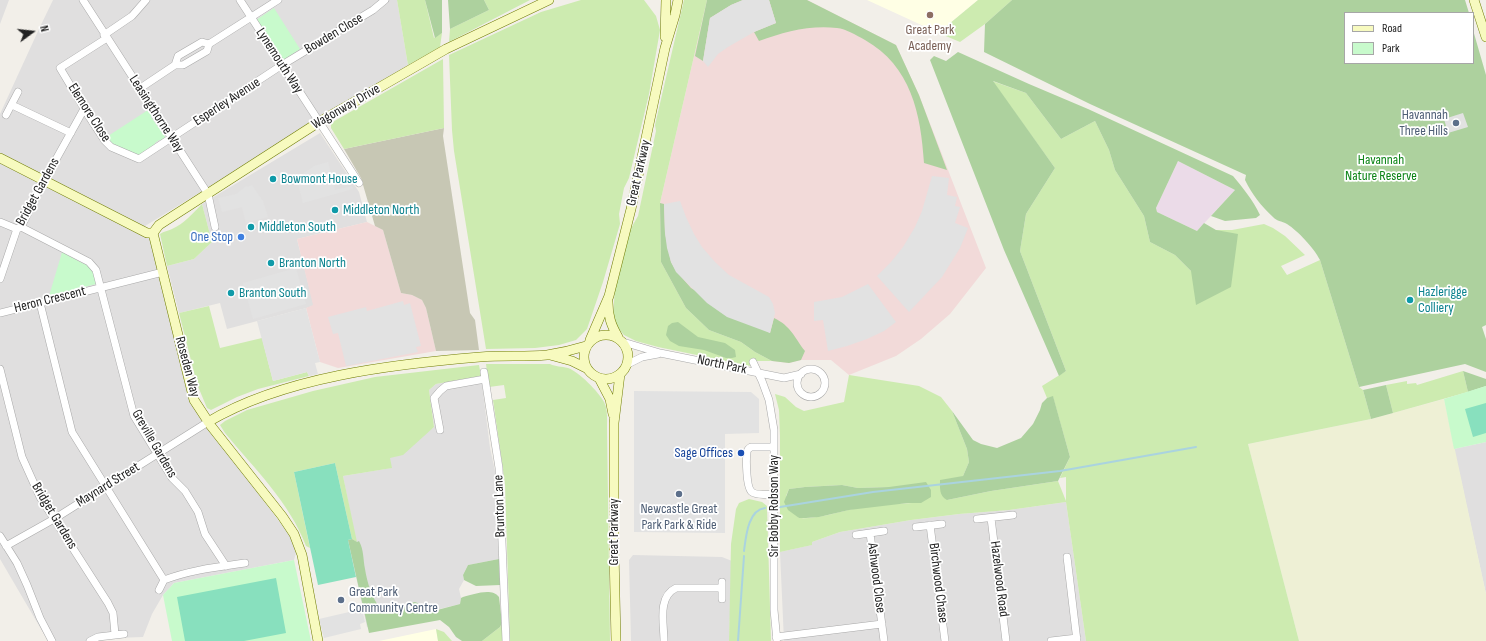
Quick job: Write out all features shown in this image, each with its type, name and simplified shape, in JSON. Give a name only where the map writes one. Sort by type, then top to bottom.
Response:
[{"type":"street","name":"Leasingthorne Way","points":[[83,0],[208,194],[216,227]]},
{"type":"street","points":[[106,36],[132,16],[146,0]]},
{"type":"street","name":"Lynemouth Way","points":[[240,0],[359,183]]},
{"type":"street","points":[[140,89],[175,65],[183,65],[207,51],[209,44],[278,0]]},
{"type":"street","name":"Bowden Close","points":[[282,65],[373,10],[385,0]]},
{"type":"street","name":"Wagonway Drive","points":[[153,233],[159,225],[319,122],[446,49],[549,0]]},
{"type":"street","name":"Great Parkway","points":[[665,48],[666,0]]},
{"type":"street","name":"Great Parkway","points":[[614,423],[610,399],[598,378],[590,373],[586,368],[583,358],[609,296],[631,209],[665,48],[678,0]]},
{"type":"street","points":[[1477,1],[1486,37]]},
{"type":"street","name":"Elemore Close","points":[[106,36],[60,68],[84,109],[105,141],[111,147],[139,159],[171,138]]},
{"type":"street","name":"Esperley Avenue","points":[[171,138],[282,65]]},
{"type":"street","points":[[6,115],[18,92]]},
{"type":"street","name":"Elemore Close","points":[[12,105],[71,133]]},
{"type":"street","name":"Bridget Gardens","points":[[0,278],[19,228],[84,109]]},
{"type":"street","points":[[0,158],[147,233],[153,233]]},
{"type":"street","name":"Heron Crescent","points":[[0,222],[19,228],[89,262],[96,270],[100,288]]},
{"type":"street","name":"Roseden Way","points":[[153,233],[194,400],[208,422],[282,516],[294,534],[302,555],[318,641]]},
{"type":"street","name":"Heron Crescent","points":[[0,313],[163,272]]},
{"type":"street","name":"Greville Gardens","points":[[100,288],[134,416],[172,478],[185,491],[198,512],[205,534],[226,566]]},
{"type":"street","name":"Great Parkway","points":[[609,296],[608,310],[610,323],[628,353],[626,365],[620,374],[614,423],[616,641]]},
{"type":"street","points":[[40,303],[72,432],[164,580]]},
{"type":"street","points":[[208,422],[230,409],[244,403],[290,388],[339,376],[408,364],[482,357],[548,354],[588,343],[597,336],[605,334],[621,340]]},
{"type":"street","name":"North Park","points":[[621,340],[660,353],[784,378],[806,396],[815,397],[822,392],[825,387],[824,377],[818,371],[809,370],[801,374],[784,378]]},
{"type":"street","name":"North Park","points":[[626,365],[642,357],[660,353]]},
{"type":"street","points":[[548,354],[572,360],[586,368]]},
{"type":"street","name":"Sir Bobby Robson Way","points":[[753,362],[764,385],[771,408],[774,430],[773,494],[776,639]]},
{"type":"street","name":"Bridget Gardens","points":[[0,369],[22,457],[40,497],[108,603],[113,613],[115,634]]},
{"type":"street","points":[[598,378],[611,379],[620,374]]},
{"type":"street","points":[[799,390],[798,382],[801,374]]},
{"type":"street","name":"Brunton Lane","points":[[440,430],[434,398],[446,386],[485,375],[499,468],[506,641]]},
{"type":"street","name":"Maynard Street","points":[[6,546],[54,519],[208,422]]},
{"type":"street","points":[[773,494],[756,494],[750,491],[748,485],[747,455],[748,449],[751,447],[774,447]]},
{"type":"street","points":[[977,519],[1013,515]]},
{"type":"street","name":"Hazelwood Road","points":[[991,518],[1006,641]]},
{"type":"street","points":[[916,527],[942,524]]},
{"type":"street","name":"Birchwood Chase","points":[[930,525],[945,641]]},
{"type":"street","name":"Ashwood Close","points":[[856,535],[884,531]]},
{"type":"street","name":"Ashwood Close","points":[[870,533],[884,641]]},
{"type":"street","points":[[0,536],[20,570],[40,618],[52,641]]},
{"type":"street","points":[[1051,641],[1077,639],[1067,557]]},
{"type":"street","points":[[159,590],[164,580],[182,573],[245,563]]},
{"type":"street","points":[[664,641],[663,604],[669,591],[676,588],[722,585],[722,598]]},
{"type":"street","name":"Ashwood Close","points":[[776,639],[882,624]]},
{"type":"street","points":[[90,641],[98,637],[124,634]]},
{"type":"shaded area","points":[[0,0],[9,0],[0,24]]},
{"type":"shaded area","points":[[53,0],[397,0],[408,65],[145,226],[141,233],[154,242],[193,401],[207,425],[290,536],[296,553],[294,560],[174,583],[163,595],[152,614],[143,637],[115,638],[97,641],[48,641],[0,559],[0,114]]},
{"type":"shaded area","points":[[707,0],[807,0],[896,45],[919,95],[986,268],[950,314],[921,339],[896,356],[849,375],[831,360],[801,360],[789,363],[772,361],[686,308],[661,262],[660,203]]},
{"type":"shaded area","points":[[743,0],[769,0],[776,23],[754,32],[728,47],[718,54],[708,67],[703,61],[710,18],[731,5]]},
{"type":"shaded area","name":"Great Park Academy","points":[[867,0],[978,0],[943,29],[941,34]]},
{"type":"shaded area","name":"Havannah Three Hills","points":[[1463,113],[1468,127],[1448,133],[1444,119]]},
{"type":"shaded area","points":[[444,128],[443,136],[470,313],[475,320],[479,350],[436,351],[426,308],[422,300],[412,295],[401,293],[383,230],[375,226],[361,178],[344,149]]},
{"type":"shaded area","points":[[320,133],[359,192],[367,222],[297,239],[314,306],[227,329],[220,303],[179,313],[167,266],[194,259],[212,242],[202,204]]},
{"type":"shaded area","points":[[1178,161],[1235,190],[1197,231],[1157,212],[1156,208]]},
{"type":"shaded area","points":[[328,162],[335,190],[352,186],[353,189],[303,203],[298,184],[295,179],[314,166]]},
{"type":"shaded area","points":[[932,176],[949,178],[947,195],[957,197],[955,206],[960,207],[955,223],[968,228],[960,248],[942,277],[909,312],[877,276],[903,247],[915,227],[922,211]]},
{"type":"shaded area","points":[[252,185],[263,201],[268,217],[246,223],[242,207],[222,212],[218,198],[236,194],[246,186]]},
{"type":"shaded area","points":[[680,201],[694,234],[702,247],[715,262],[729,275],[769,297],[773,304],[775,313],[770,333],[727,317],[707,303],[676,272],[667,248],[664,204]]},
{"type":"shaded area","points":[[367,222],[383,230],[401,293],[412,295],[422,300],[426,308],[436,351],[338,368],[320,362],[306,308],[313,305],[297,239]]},
{"type":"shaded area","points":[[296,268],[306,304],[253,319],[243,283]]},
{"type":"shaded area","points":[[868,284],[896,322],[884,331],[867,339],[828,351],[823,320],[814,321],[814,302],[842,297]]},
{"type":"shaded area","points":[[403,301],[404,305],[410,303],[421,346],[416,347],[418,352],[346,366],[338,333],[333,334],[328,317],[366,307],[367,311]]},
{"type":"shaded area","points":[[306,308],[320,362],[315,363],[318,374],[309,376],[307,372],[273,381],[257,321]]},
{"type":"shaded area","points":[[481,376],[490,448],[495,471],[499,559],[468,565],[463,575],[464,580],[459,589],[461,598],[460,604],[367,627],[348,540],[352,539],[356,541],[343,476],[391,468],[389,458],[434,427],[429,390],[436,384]]},
{"type":"shaded area","name":"Newcastle Great Park Park & Ride","points":[[634,391],[751,392],[759,399],[759,433],[725,434],[725,533],[634,532]]},
{"type":"shaded area","points":[[1444,399],[1486,594],[1486,641],[1299,641],[1248,444],[1371,419]]},
{"type":"shaded area","points":[[1486,442],[1486,594],[1454,449]]},
{"type":"shaded area","points":[[1066,502],[1086,641],[784,641],[780,552],[811,545],[812,542],[840,532],[911,520],[1009,510]]},
{"type":"shaded area","points":[[633,555],[722,557],[732,561],[729,641],[631,641],[629,560]]},
{"type":"shaded area","points":[[362,609],[365,622],[360,624],[361,629],[324,638],[319,619]]},
{"type":"shaded area","points":[[436,629],[438,641],[379,641]]},
{"type":"green space","points":[[397,0],[425,0],[434,38],[442,33],[440,47],[408,65]]},
{"type":"green space","points":[[425,0],[442,0],[442,33],[435,38]]},
{"type":"green space","points":[[448,0],[484,0],[489,10],[450,29]]},
{"type":"green space","points":[[484,0],[530,0],[449,42],[450,29],[489,10]]},
{"type":"green space","points":[[581,0],[644,0],[656,16],[660,30],[649,94],[629,178],[624,188],[619,214],[620,224],[587,329],[576,340],[559,345],[535,348],[486,349],[454,151],[449,55],[541,12]]},
{"type":"green space","points":[[684,0],[707,0],[660,203],[661,262],[686,308],[709,330],[741,342],[755,352],[772,361],[752,361],[750,366],[636,341],[624,335],[618,328],[613,316],[615,288],[630,230],[638,216],[656,131],[655,125]]},
{"type":"green space","points":[[707,0],[743,0],[731,5],[710,18],[703,61],[695,56]]},
{"type":"green space","points":[[769,0],[807,0],[896,45],[919,95],[947,170],[924,163],[920,127],[911,93],[903,77],[893,63],[881,51],[855,34],[837,28],[827,27],[797,30],[759,41],[754,32],[776,23]]},
{"type":"green space","points":[[978,0],[1012,0],[985,24],[960,42],[941,34],[943,29]]},
{"type":"green space","name":"Havannah Nature Reserve","points":[[1012,0],[1465,0],[1469,12],[1344,12],[1344,64],[1474,64],[1474,33],[1486,75],[1486,325],[1482,327],[1486,339],[1486,372],[1465,364],[1359,387],[1320,260],[1314,250],[1296,231],[1287,224],[1274,218],[1257,200],[1245,180],[1246,175],[1090,104],[984,52],[985,24]]},
{"type":"green space","points":[[274,8],[300,49],[282,61],[256,20]]},
{"type":"green space","points":[[958,52],[1088,109],[1233,176],[1248,194],[1260,215],[1256,218],[1225,221],[1211,216],[1235,190],[1178,161],[1156,208],[1157,212],[1197,231],[1204,223],[1216,230],[1238,234],[1231,287],[1196,305],[1191,271],[1175,255],[1150,242],[1144,216],[1115,170],[1109,150],[1095,121],[1061,139],[1026,93],[993,81],[1055,168],[1026,214],[1020,251],[1066,371],[1059,376],[1004,250],[930,60],[934,56],[946,61]]},
{"type":"green space","points":[[443,59],[444,128],[344,149],[331,128],[331,123]]},
{"type":"green space","points":[[992,81],[1026,93],[1061,139],[1095,121],[1109,150],[1115,170],[1144,216],[1150,242],[1175,255],[1191,271],[1216,230],[1232,230],[1264,224],[1285,236],[1305,255],[1281,266],[1287,275],[1320,260],[1359,387],[1363,390],[1371,419],[1248,444],[1299,641],[1086,641],[1066,502],[1009,510],[911,520],[840,532],[812,542],[812,545],[780,552],[780,436],[779,410],[775,394],[785,397],[796,407],[804,411],[844,402],[849,375],[919,386],[941,397],[952,411],[967,449],[969,462],[963,476],[947,500],[991,491],[1058,481],[1066,501],[1066,477],[1060,478],[1070,457],[1053,397],[1047,398],[1042,386],[1066,371],[1020,251],[1026,214],[1055,168]],"holes":[[[842,485],[858,488],[889,487],[921,503],[857,508],[817,517],[799,518],[786,496],[789,489],[805,487]]]},
{"type":"green space","points":[[148,110],[151,117],[166,138],[163,141],[159,140],[154,146],[138,157],[112,144],[108,136]]},
{"type":"green space","points":[[660,203],[664,204],[665,233],[671,262],[677,272],[691,288],[770,333],[774,318],[780,321],[792,332],[805,351],[801,360],[789,363],[772,361],[755,352],[741,342],[709,330],[686,308],[661,262]]},
{"type":"green space","points":[[202,204],[212,242],[194,259],[167,266],[160,234],[180,224]]},
{"type":"green space","points":[[63,249],[68,252],[69,256],[84,264],[88,262],[96,270],[96,284],[49,296]]},
{"type":"green space","points":[[209,306],[220,348],[262,338],[273,381],[307,372],[309,376],[258,389],[237,397],[211,410],[207,408],[197,384],[179,313]]},
{"type":"green space","points":[[678,322],[698,337],[725,343],[735,350],[736,357],[726,358],[704,350],[679,346],[670,341],[666,335],[668,326],[672,323]]},
{"type":"green space","points":[[486,364],[550,364],[568,368],[588,382],[604,402],[607,419],[610,641],[510,641],[505,484],[493,400],[506,398],[504,385],[489,387]]},
{"type":"green space","points":[[479,365],[481,376],[436,384],[429,390],[434,427],[403,455],[390,458],[392,468],[343,476],[357,542],[352,539],[335,463],[294,472],[310,548],[306,546],[291,515],[281,501],[220,425],[247,410],[313,391],[375,377]]},
{"type":"green space","points":[[1463,371],[1468,392],[1393,413],[1386,385],[1407,381],[1407,384],[1416,383],[1417,385]]},
{"type":"green space","points":[[1463,371],[1486,379],[1486,386],[1468,392]]},
{"type":"green space","points":[[1386,385],[1393,413],[1371,419],[1363,390]]},
{"type":"green space","points":[[1486,386],[1486,442],[1454,449],[1444,399]]},
{"type":"green space","points":[[1053,396],[1070,457],[1058,481],[991,491],[947,500],[944,498],[940,492],[940,480],[963,476],[969,462],[967,449],[952,411],[973,440],[981,444],[997,448],[1021,438],[1033,424],[1042,403],[1047,398]]},
{"type":"green space","points":[[1486,403],[1486,433],[1473,437],[1465,409]]},
{"type":"green space","points":[[335,463],[352,539],[348,540],[356,577],[318,585],[294,472]]},
{"type":"green space","points":[[926,482],[931,490],[931,497],[921,503],[908,503],[849,510],[819,517],[799,518],[788,510],[784,502],[789,489],[842,485],[858,488],[889,487]]},
{"type":"green space","points":[[749,499],[762,502],[767,506],[771,641],[729,641],[731,544],[736,509],[739,503]]},
{"type":"green space","points":[[352,539],[357,542],[359,541],[361,544],[369,585],[375,600],[381,609],[415,602],[420,604],[422,614],[460,604],[461,598],[463,597],[482,592],[491,592],[499,597],[502,623],[500,627],[482,641],[462,641],[456,637],[449,627],[440,620],[369,633],[348,540]]},
{"type":"green space","points":[[499,559],[500,585],[476,586],[464,580],[463,575],[468,565]]},
{"type":"green space","points":[[294,560],[311,641],[172,641],[163,595],[174,583]]},
{"type":"green space","points":[[276,578],[286,633],[244,641],[185,641],[177,597]]},
{"type":"green space","points":[[502,623],[502,641],[482,641],[500,627]]},
{"type":"green space","points":[[436,629],[444,632],[452,641],[438,641]]},
{"type":"waterway","points":[[780,507],[873,492],[1060,471],[1196,447]]},
{"type":"waterway","points":[[744,551],[747,531],[751,519],[755,513],[765,508]]},
{"type":"waterway","points":[[738,641],[744,556]]},
{"type":"place","name":"Great Park Academy","points":[[930,15]]},
{"type":"place","name":"Havannah Three Hills","points":[[1456,123]]},
{"type":"place","name":"Bowmont House","points":[[273,179]]},
{"type":"place","name":"Middleton North","points":[[335,210]]},
{"type":"place","name":"Middleton South","points":[[251,227]]},
{"type":"place","name":"One Stop","points":[[241,237]]},
{"type":"place","name":"Branton North","points":[[271,263]]},
{"type":"place","name":"Branton South","points":[[231,293]]},
{"type":"place","name":"Hazlerigge Colliery","points":[[1410,300]]},
{"type":"place","name":"Sage Offices","points":[[741,453]]},
{"type":"place","name":"Newcastle Great Park Park & Ride","points":[[679,494]]},
{"type":"place","name":"Great Park Community Centre","points":[[341,600]]}]
